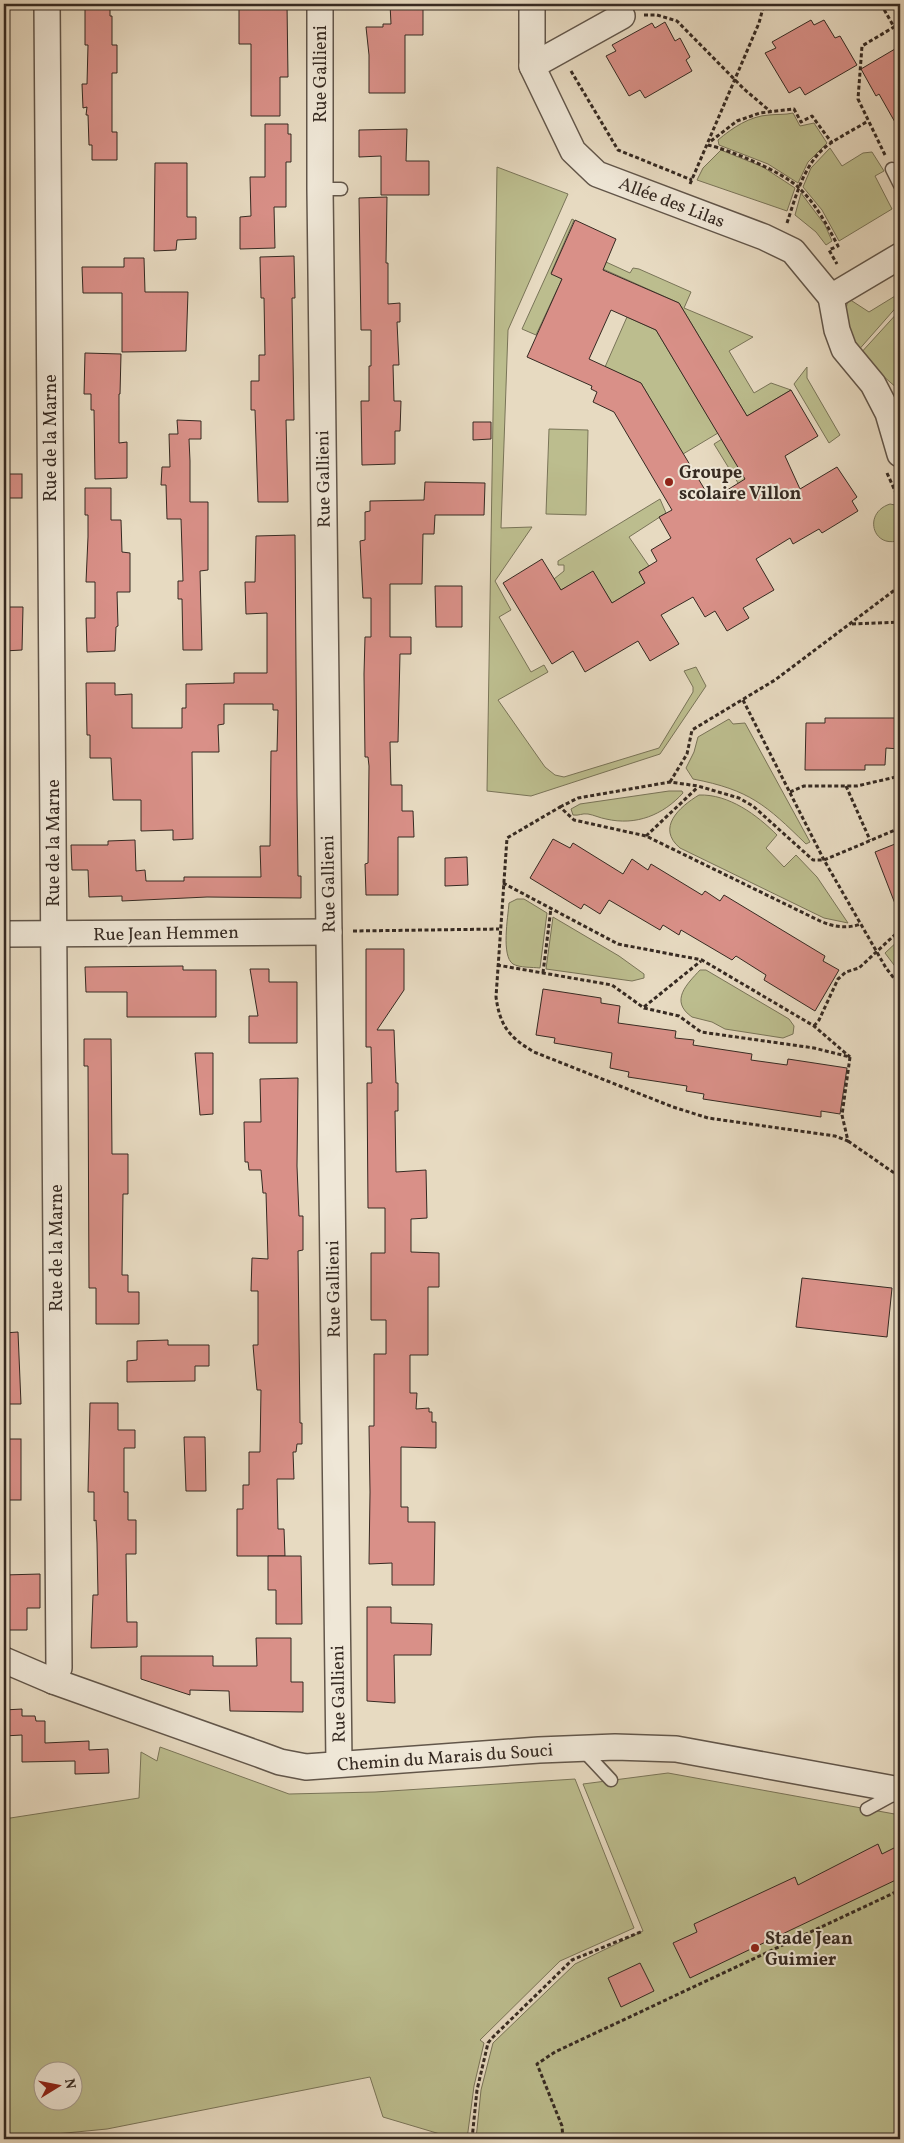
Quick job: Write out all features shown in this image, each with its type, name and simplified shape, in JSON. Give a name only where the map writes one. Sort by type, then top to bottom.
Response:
[{"type":"street","name":"Rue de la Marne","points":[[47,4],[59,1668],[53,1681]]},
{"type":"street","name":"Rue Gallieni","points":[[320,4],[330,189],[329,932],[339,1763]]},
{"type":"street","name":"Allée des Lilas","points":[[532,4],[532,66],[573,151],[597,174],[793,251],[840,292]]},
{"type":"street","points":[[532,66],[622,16]]},
{"type":"street","points":[[900,256],[840,292],[837,330],[844,350],[873,384],[888,414],[900,454]]},
{"type":"street","name":"Rue Jean Hemmen","points":[[4,934],[329,932]]},
{"type":"street","name":"Chemin du Marais du Souci","points":[[4,1660],[53,1681],[280,1762],[306,1767],[339,1763],[581,1748],[676,1749],[729,1757],[830,1779],[900,1791]]},
{"type":"lane","points":[[892,169],[900,185]]},
{"type":"lane","points":[[581,1748],[611,1780]]},
{"type":"lane","points":[[867,1809],[900,1791]]},
{"type":"path","points":[[558,51],[618,150],[692,180],[736,80],[759,23],[764,4]]},
{"type":"path","points":[[881,4],[894,27]]},
{"type":"path","points":[[622,16],[657,15],[677,21],[771,112]]},
{"type":"path","points":[[892,169],[858,99],[862,46],[898,24],[900,25]]},
{"type":"path","points":[[710,141],[737,121],[760,112],[794,109],[801,122],[812,116],[832,143]]},
{"type":"path","points":[[780,245],[799,187],[808,168],[832,143],[868,121]]},
{"type":"path","points":[[708,145],[724,148],[799,187],[821,214],[838,246],[829,250],[840,292]]},
{"type":"path","points":[[670,782],[687,754],[692,730],[776,680],[900,586]]},
{"type":"path","points":[[851,624],[900,622]]},
{"type":"path","points":[[743,700],[824,860],[876,952],[900,986]]},
{"type":"path","points":[[790,792],[804,786],[857,786],[900,776]]},
{"type":"path","points":[[900,828],[824,860],[813,860],[753,806],[739,798],[698,786],[670,782],[578,798],[560,806],[507,838],[496,997],[502,1024],[518,1043],[534,1052],[673,1107],[708,1118],[835,1136],[848,1141],[900,1177]]},
{"type":"path","points":[[646,836],[698,786]]},
{"type":"path","points":[[846,786],[870,840]]},
{"type":"path","points":[[560,806],[574,820],[646,836],[820,921],[834,926],[849,928],[861,924]]},
{"type":"path","points":[[503,884],[618,944],[702,960],[814,1026],[850,1057]]},
{"type":"path","points":[[543,973],[551,908]]},
{"type":"path","points":[[329,932],[500,928]]},
{"type":"path","points":[[814,1026],[819,1020],[838,979],[846,972],[859,968],[900,930]]},
{"type":"path","points":[[644,1008],[702,960]]},
{"type":"path","points":[[498,965],[612,985],[644,1008],[679,1016],[701,1032],[814,1048],[850,1057]]},
{"type":"path","points":[[848,1141],[842,1115],[850,1057]]},
{"type":"path","points":[[562,2139],[562,2126],[537,2064],[555,2052],[900,1890]]},
{"type":"path","points":[[472,2139],[477,2090],[488,2043],[492,2038],[572,1960],[643,1931]]},
{"type":"green space","points":[[793,113],[800,126],[814,123],[827,143],[808,162],[798,183],[768,164],[719,145],[718,140],[748,120],[762,116]]},
{"type":"green space","points":[[830,148],[842,166],[863,153],[872,152],[884,171],[875,176],[892,209],[839,241],[822,210],[803,187],[811,168]]},
{"type":"green space","points":[[721,150],[763,167],[795,188],[787,211],[697,180],[703,168]]},
{"type":"green space","points":[[497,167],[568,194],[508,330],[501,528],[532,527],[495,581],[511,610],[499,617],[531,672],[544,665],[548,672],[498,700],[545,767],[555,775],[564,777],[659,748],[693,692],[693,687],[684,671],[696,667],[706,686],[660,754],[531,796],[487,791]]},
{"type":"green space","points":[[801,193],[825,225],[832,241],[826,245],[816,232],[795,215]]},
{"type":"green space","points":[[572,219],[574,220],[551,273],[562,279],[536,335],[522,329]]},
{"type":"green space","points":[[606,262],[630,273],[633,268],[639,269],[691,292],[684,308],[753,337],[729,351],[754,393],[771,383],[791,390],[747,416],[679,303],[603,269]]},
{"type":"green space","points":[[900,293],[900,303],[856,353],[847,326],[846,311],[849,299],[869,312]]},
{"type":"green space","points":[[900,310],[900,387],[898,389],[859,355]]},
{"type":"green space","points":[[627,317],[656,330],[718,433],[683,454],[641,383],[605,367]]},
{"type":"green space","points":[[807,367],[807,378],[840,435],[829,443],[794,384]]},
{"type":"green space","points":[[549,429],[588,430],[586,515],[546,514]]},
{"type":"green space","points":[[722,439],[758,500],[751,504],[714,444]]},
{"type":"green space","points":[[660,499],[666,513],[629,537],[649,566],[639,572],[645,583],[612,603],[593,572],[561,590],[554,579],[564,571],[564,565],[558,565],[558,561]]},
{"type":"green space","points":[[890,504],[900,506],[900,540],[891,542],[883,540],[874,529],[876,515],[881,509]]},
{"type":"green space","points":[[729,719],[733,724],[745,723],[810,842],[806,844],[768,809],[743,794],[713,783],[693,779],[686,768],[694,752],[698,737]]},
{"type":"green space","points":[[669,791],[682,791],[683,793],[658,813],[638,820],[617,821],[588,814],[573,815],[571,809],[580,804]]},
{"type":"green space","points":[[699,795],[721,798],[732,802],[751,813],[769,827],[777,835],[766,848],[784,867],[796,855],[817,877],[848,923],[824,918],[680,848],[673,840],[670,826],[678,812]]},
{"type":"green space","points":[[517,899],[524,899],[547,913],[540,968],[519,966],[509,960],[506,936],[509,903]]},
{"type":"green space","points":[[553,917],[619,956],[644,974],[644,978],[632,981],[546,969]]},
{"type":"green space","points":[[900,939],[900,973],[885,953]]},
{"type":"green space","points":[[700,970],[706,970],[789,1019],[794,1026],[793,1034],[783,1038],[725,1029],[712,1022],[692,1017],[685,1011],[682,1005],[682,993]]},
{"type":"green space","points":[[160,1747],[289,1794],[375,1792],[575,1779],[634,1928],[560,1961],[480,2040],[484,2043],[474,2086],[467,2139],[445,2139],[440,2134],[383,2117],[370,2077],[107,2129],[4,2139],[4,1819],[139,1798],[141,1752],[157,1761]]},
{"type":"green space","name":"Stade Jean Guimier","points":[[668,1773],[900,1815],[900,2139],[476,2139],[481,2090],[493,2043],[575,1964],[643,1931],[583,1784]]},
{"type":"building","points":[[85,4],[110,4],[112,45],[117,45],[117,73],[112,73],[112,132],[117,132],[117,160],[92,160],[92,145],[89,145],[88,115],[86,115],[87,107],[83,108],[82,84],[87,84],[88,45],[85,45]]},
{"type":"building","points":[[239,4],[287,4],[288,77],[280,77],[280,116],[251,116],[251,44],[239,44]]},
{"type":"building","points":[[390,4],[423,4],[423,35],[405,35],[405,93],[369,93],[369,55],[366,27],[383,27],[383,24],[391,24]]},
{"type":"building","points":[[811,20],[814,25],[824,20],[835,38],[840,36],[857,65],[805,95],[800,87],[789,93],[765,53],[776,48],[772,42]]},
{"type":"building","points":[[665,22],[675,41],[680,38],[690,57],[686,60],[692,71],[645,98],[640,90],[629,96],[606,56],[616,51],[612,45],[652,23],[655,28]]},
{"type":"building","points":[[900,46],[900,131],[879,94],[876,96],[861,69]]},
{"type":"building","points":[[265,124],[288,124],[288,134],[291,134],[291,162],[286,162],[286,207],[274,207],[275,248],[240,249],[240,217],[251,216],[250,177],[265,177]]},
{"type":"building","points":[[407,129],[406,161],[429,161],[429,195],[381,195],[381,156],[359,157],[359,130]]},
{"type":"building","points":[[155,163],[187,163],[187,217],[196,217],[196,239],[177,240],[176,250],[154,251]]},
{"type":"building","points":[[387,197],[386,263],[388,263],[388,304],[400,303],[400,322],[397,322],[399,365],[393,365],[394,401],[401,401],[400,431],[395,431],[395,464],[362,465],[361,401],[369,401],[371,330],[361,330],[359,198]]},
{"type":"building","points":[[575,220],[616,239],[603,270],[679,303],[747,416],[791,390],[818,436],[785,456],[800,489],[837,467],[857,497],[852,501],[858,511],[822,533],[819,529],[793,544],[790,538],[756,559],[774,590],[743,608],[749,618],[727,631],[715,611],[705,617],[693,597],[661,615],[679,644],[650,661],[638,641],[585,672],[573,651],[552,664],[503,583],[542,559],[561,590],[593,571],[612,603],[645,583],[639,572],[657,561],[651,550],[671,538],[659,517],[672,510],[614,412],[593,402],[597,392],[591,389],[592,386],[527,357],[562,279],[551,274]],"holes":[[[611,310],[656,330],[745,479],[711,500],[641,383],[589,359]]]},
{"type":"building","points":[[294,256],[295,298],[292,298],[294,420],[286,420],[288,502],[258,502],[255,410],[251,410],[251,381],[259,381],[259,355],[265,355],[264,298],[261,298],[260,257]]},
{"type":"building","points":[[124,258],[144,258],[145,292],[188,292],[186,351],[122,352],[122,293],[83,293],[82,267],[124,267]]},
{"type":"building","points":[[85,353],[121,354],[119,443],[127,442],[127,478],[95,479],[94,410],[91,410],[91,394],[84,394]]},
{"type":"building","points":[[177,420],[201,421],[201,439],[189,439],[190,502],[208,502],[208,570],[200,571],[202,650],[183,650],[182,599],[178,599],[178,581],[183,581],[181,519],[167,519],[166,485],[161,485],[162,467],[170,467],[169,434],[178,434]]},
{"type":"building","points":[[473,422],[491,422],[491,439],[473,440]]},
{"type":"building","points":[[4,474],[22,474],[22,498],[4,498]]},
{"type":"building","points":[[425,482],[485,483],[484,515],[435,515],[434,534],[423,534],[422,584],[390,584],[390,637],[411,637],[411,654],[400,654],[398,742],[390,742],[391,785],[402,785],[402,811],[413,811],[414,837],[398,837],[398,895],[366,895],[365,864],[368,863],[369,766],[368,757],[365,757],[364,674],[365,637],[371,637],[371,598],[363,598],[360,541],[365,540],[365,512],[370,511],[370,501],[424,500]]},
{"type":"building","points":[[85,488],[111,488],[111,520],[121,520],[122,552],[130,553],[130,592],[117,592],[118,626],[116,627],[115,651],[87,652],[86,618],[95,618],[95,582],[86,582],[88,515],[85,515]]},
{"type":"building","points":[[295,535],[298,876],[301,876],[301,898],[207,897],[122,901],[122,896],[89,897],[88,870],[72,870],[71,845],[108,845],[108,841],[135,840],[136,871],[145,870],[146,881],[184,881],[184,877],[261,877],[260,846],[270,846],[271,751],[277,751],[278,710],[273,710],[273,704],[224,704],[224,724],[218,725],[219,752],[192,752],[193,839],[173,840],[173,830],[141,831],[141,800],[113,800],[111,758],[90,758],[90,735],[87,735],[86,683],[115,683],[115,695],[132,694],[132,728],[182,728],[182,708],[186,708],[186,684],[234,683],[234,673],[267,673],[267,613],[246,614],[245,582],[255,582],[256,536]]},
{"type":"building","points":[[435,586],[462,586],[462,627],[436,627]]},
{"type":"building","points":[[4,607],[23,607],[22,650],[4,651]]},
{"type":"building","points":[[825,718],[900,718],[900,749],[886,748],[885,765],[865,765],[865,770],[805,770],[806,723],[825,723]]},
{"type":"building","points":[[553,839],[570,848],[573,843],[623,874],[632,859],[648,870],[651,864],[702,895],[705,891],[720,901],[724,895],[825,956],[823,961],[839,970],[815,1011],[764,980],[766,975],[736,956],[732,960],[681,930],[679,935],[663,925],[660,930],[609,900],[600,914],[584,904],[581,909],[530,878]]},
{"type":"building","points":[[900,842],[900,913],[899,914],[875,852]]},
{"type":"building","points":[[467,857],[468,885],[445,886],[445,858]]},
{"type":"building","points":[[366,949],[404,949],[404,990],[377,1030],[394,1030],[396,1083],[398,1083],[398,1111],[395,1111],[396,1172],[426,1170],[427,1218],[411,1219],[411,1252],[439,1253],[439,1287],[428,1287],[428,1355],[410,1355],[410,1393],[417,1393],[416,1409],[429,1408],[429,1412],[432,1412],[432,1422],[436,1422],[436,1448],[401,1447],[401,1507],[408,1507],[408,1522],[435,1522],[434,1585],[392,1585],[392,1563],[369,1564],[369,1426],[374,1426],[374,1354],[386,1354],[386,1320],[371,1320],[371,1253],[385,1253],[385,1208],[368,1208],[367,1083],[372,1083],[371,1047],[366,1047]]},
{"type":"building","points":[[183,966],[183,970],[216,970],[216,1017],[127,1017],[127,992],[86,992],[85,967]]},
{"type":"building","points":[[250,969],[269,969],[269,982],[297,982],[297,1043],[249,1043],[249,1016],[258,1016]]},
{"type":"building","points":[[543,989],[601,998],[601,1003],[620,1006],[618,1023],[676,1031],[675,1038],[694,1040],[693,1045],[752,1054],[751,1060],[787,1065],[788,1059],[847,1068],[840,1114],[821,1111],[821,1117],[703,1099],[704,1094],[686,1091],[687,1086],[628,1077],[629,1072],[610,1068],[612,1053],[554,1043],[555,1038],[536,1035]]},
{"type":"building","points":[[84,1039],[111,1039],[112,1154],[128,1154],[128,1194],[123,1194],[122,1275],[128,1275],[128,1292],[139,1292],[139,1324],[96,1324],[96,1288],[89,1288],[88,1066],[84,1066]]},
{"type":"building","points":[[195,1053],[213,1053],[213,1114],[200,1115]]},
{"type":"building","points":[[298,1078],[297,1166],[299,1216],[303,1216],[303,1250],[298,1251],[300,1423],[302,1423],[302,1444],[297,1444],[296,1452],[293,1452],[294,1479],[277,1479],[278,1529],[284,1529],[285,1556],[237,1556],[237,1509],[243,1509],[243,1485],[249,1485],[249,1452],[260,1452],[261,1390],[257,1390],[253,1345],[258,1345],[258,1291],[251,1291],[252,1258],[268,1259],[266,1193],[263,1193],[261,1170],[249,1170],[248,1162],[245,1162],[244,1122],[261,1122],[260,1079]]},
{"type":"building","points":[[802,1278],[892,1288],[887,1337],[796,1327]]},
{"type":"building","points":[[18,1332],[21,1404],[4,1404],[4,1333]]},
{"type":"building","points":[[168,1340],[168,1345],[209,1345],[209,1366],[195,1366],[195,1381],[127,1382],[127,1361],[137,1360],[137,1341]]},
{"type":"building","points":[[90,1403],[118,1403],[118,1430],[135,1430],[135,1448],[124,1448],[124,1492],[128,1492],[128,1520],[136,1520],[136,1554],[126,1554],[127,1622],[137,1622],[137,1647],[91,1648],[93,1595],[98,1595],[94,1492],[88,1492]]},
{"type":"building","points":[[184,1437],[205,1437],[206,1491],[186,1491]]},
{"type":"building","points":[[4,1439],[21,1439],[21,1500],[4,1500]]},
{"type":"building","points":[[268,1556],[301,1556],[302,1624],[276,1624],[276,1590],[268,1590]]},
{"type":"building","points":[[40,1574],[40,1608],[27,1608],[27,1630],[4,1630],[4,1575]]},
{"type":"building","points":[[367,1607],[391,1607],[391,1623],[432,1624],[431,1655],[394,1655],[395,1703],[367,1701]]},
{"type":"building","points":[[256,1638],[291,1638],[291,1682],[303,1682],[303,1712],[230,1711],[229,1691],[190,1690],[190,1695],[141,1679],[141,1656],[213,1656],[213,1666],[257,1666]]},
{"type":"building","points":[[22,1709],[22,1716],[35,1716],[36,1721],[45,1721],[45,1743],[89,1741],[89,1750],[108,1749],[109,1773],[75,1774],[75,1761],[22,1762],[22,1735],[4,1736],[4,1710]]},
{"type":"building","points":[[878,1844],[882,1854],[900,1845],[900,1878],[690,1978],[673,1943],[697,1932],[694,1924],[795,1877],[798,1885]]},
{"type":"building","points":[[640,1963],[654,1991],[621,2007],[608,1978]]},
{"type":"place","name":"Groupe scolaire Villon","points":[[669,482]]},
{"type":"place","name":"Stade Jean Guimier","points":[[755,1948]]}]
